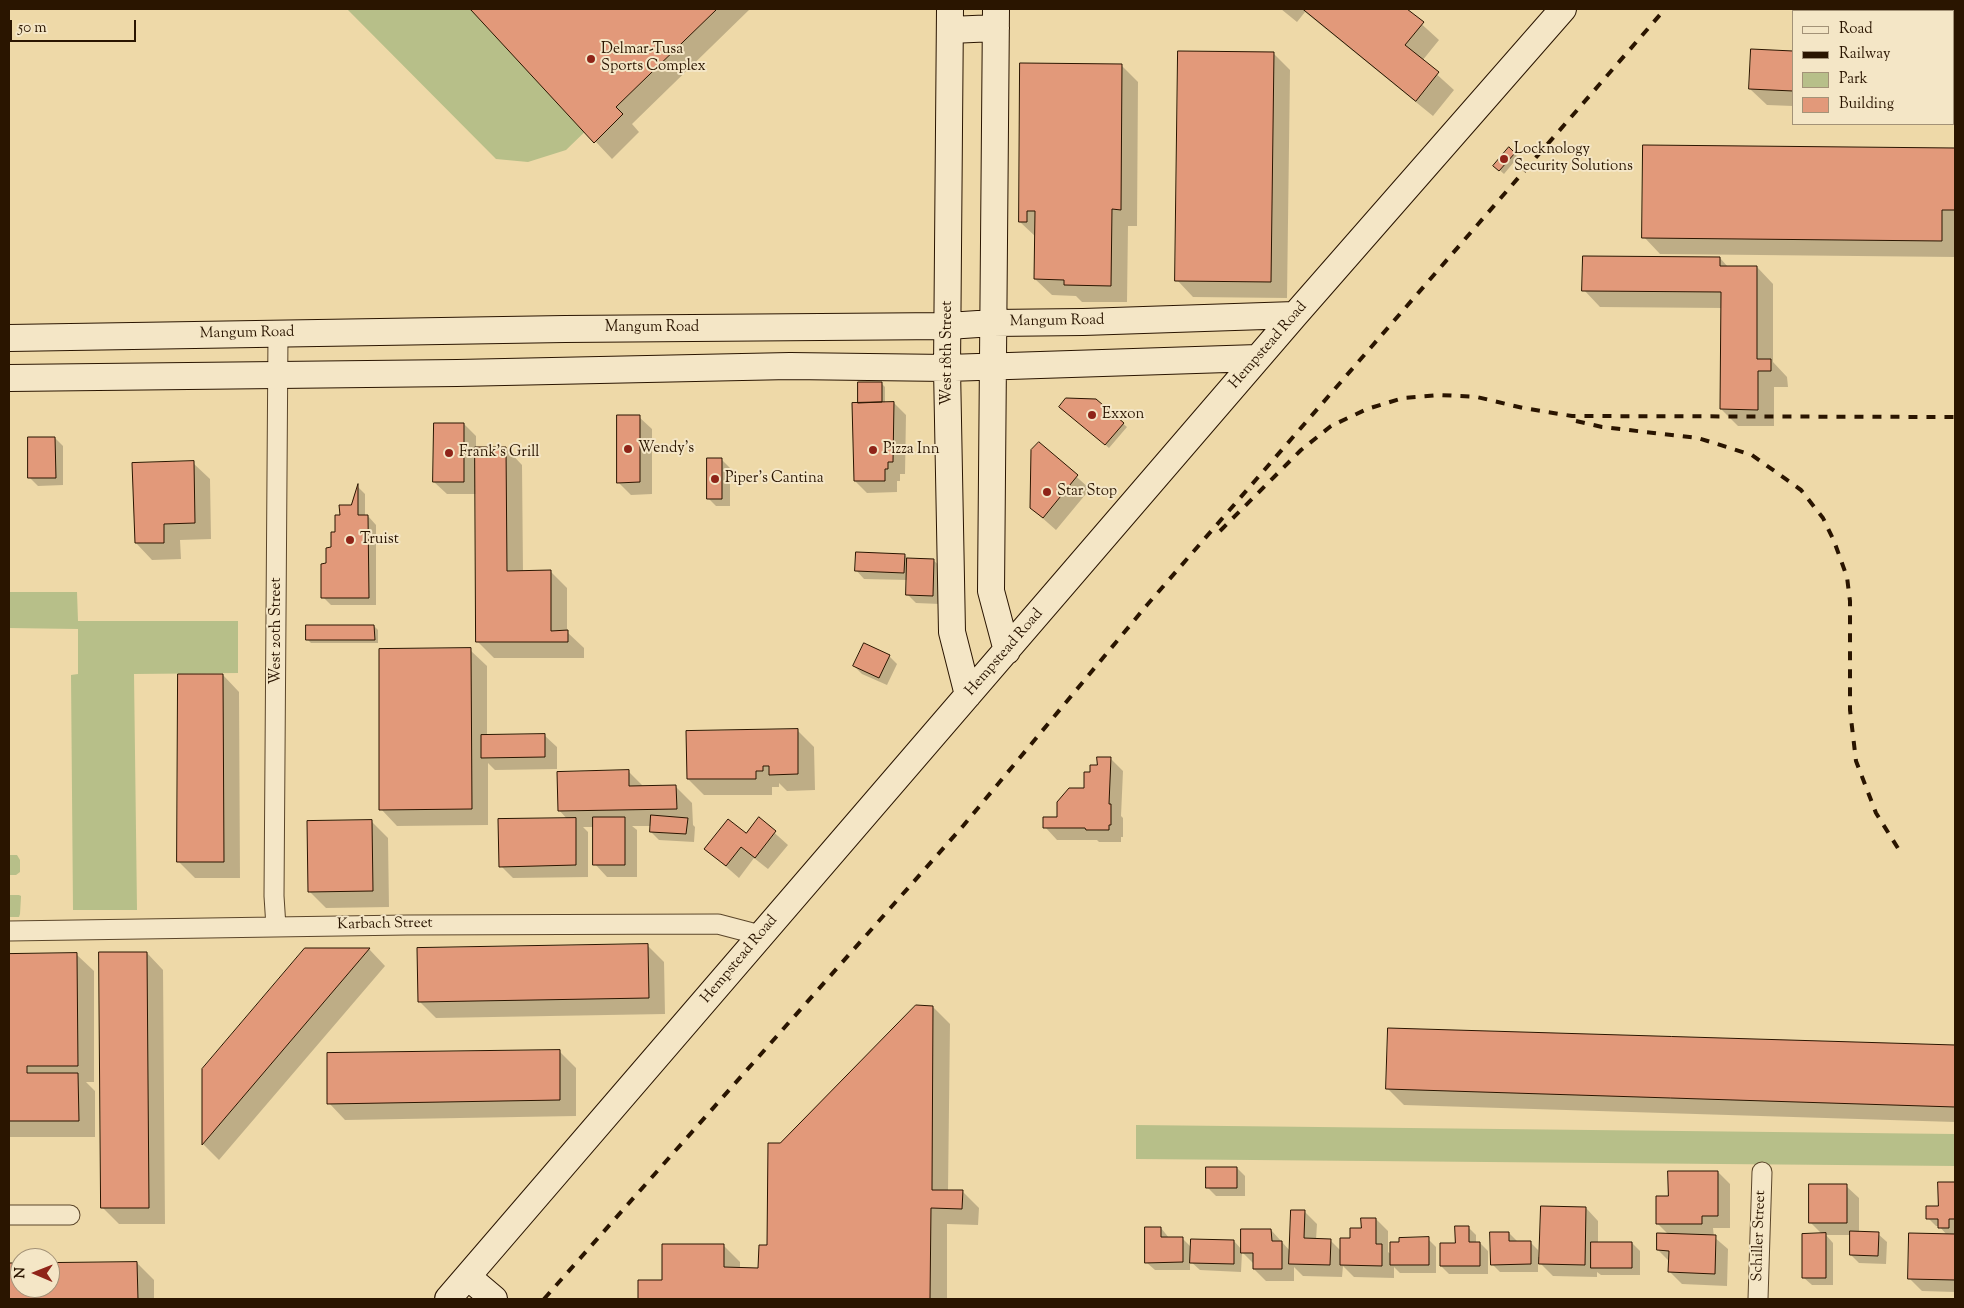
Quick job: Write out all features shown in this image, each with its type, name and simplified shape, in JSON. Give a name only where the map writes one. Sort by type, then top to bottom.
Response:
[{"type":"main road","name":"Hempstead Road","points":[[448,1299],[710,997],[760,935],[1295,315],[1563,9]]},
{"type":"main road","points":[[950,20],[996,19],[991,591],[1007,651]]},
{"type":"main road","name":"West 18th Street","points":[[950,20],[947,368],[952,632],[968,695]]},
{"type":"main road","name":"Mangum Road","points":[[16,338],[565,329],[948,326],[994,323],[1295,315]]},
{"type":"main road","points":[[670,329],[670,368]]},
{"type":"main road","points":[[16,338],[16,378],[457,374],[800,366],[947,368],[1258,358]]},
{"type":"main road","points":[[950,517],[992,511]]},
{"type":"main road","points":[[468,1276],[494,1299]]},
{"type":"street","name":"West 20th Street","points":[[276,927],[274,896],[278,334]]},
{"type":"street","name":"Karbach Street","points":[[9,931],[407,925],[718,924],[760,935]]},
{"type":"street","name":"Schiller Street","points":[[1758,1299],[1762,1172]]},
{"type":"street","points":[[9,1215],[70,1215]]},
{"type":"green space","points":[[347,9],[712,9],[566,150],[528,162],[496,159]]},
{"type":"green space","points":[[9,592],[77,592],[78,621],[238,621],[238,673],[134,674],[137,910],[73,910],[71,675],[78,674],[78,629],[9,628]]},
{"type":"green space","points":[[9,855],[17,855],[20,860],[20,872],[16,875],[9,875]]},
{"type":"green space","points":[[9,895],[21,896],[19,917],[9,917]]},
{"type":"green space","points":[[1136,1125],[1955,1134],[1955,1166],[1136,1159]]},
{"type":"building","name":"Delmar-Tusa Sports Complex","points":[[472,9],[717,9],[616,107],[623,114],[594,143]]},
{"type":"building","points":[[1303,9],[1407,9],[1424,22],[1405,45],[1439,72],[1416,101]]},
{"type":"building","points":[[1954,45],[1955,45],[1954,88]]},
{"type":"building","points":[[1751,49],[1792,51],[1792,91],[1749,89]]},
{"type":"building","points":[[1178,51],[1274,52],[1271,282],[1175,281]]},
{"type":"building","points":[[1020,63],[1122,64],[1121,210],[1112,209],[1111,286],[1064,285],[1064,280],[1034,279],[1035,211],[1027,211],[1027,222],[1019,222]]},
{"type":"building","points":[[1643,145],[1955,148],[1955,210],[1942,210],[1942,241],[1642,238]]},
{"type":"building","name":"Locknology Security Solutions","points":[[1509,147],[1515,153],[1499,171],[1493,166]]},
{"type":"building","points":[[1583,256],[1720,257],[1720,266],[1757,266],[1757,359],[1771,359],[1771,371],[1758,371],[1758,410],[1720,409],[1721,292],[1582,291]]},
{"type":"building","points":[[858,382],[882,382],[882,402],[858,403]]},
{"type":"building","name":"Exxon","points":[[1066,398],[1096,399],[1124,423],[1105,445],[1059,407]]},
{"type":"building","name":"Pizza Inn","points":[[894,402],[893,462],[888,462],[888,469],[885,469],[885,481],[854,481],[852,403]]},
{"type":"building","name":"Wendy's","points":[[617,415],[640,415],[640,482],[617,483]]},
{"type":"building","name":"Frank's Grill","points":[[434,423],[464,423],[464,482],[433,482]]},
{"type":"building","points":[[28,437],[55,437],[56,478],[28,478]]},
{"type":"building","name":"Star Stop","points":[[1039,442],[1078,475],[1043,518],[1030,508],[1031,450]]},
{"type":"building","points":[[475,447],[506,447],[507,571],[551,570],[551,631],[568,630],[568,642],[476,642]]},
{"type":"building","name":"Piper's Cantina","points":[[707,458],[722,458],[722,499],[707,499]]},
{"type":"building","points":[[194,461],[195,523],[164,524],[164,543],[135,543],[132,463]]},
{"type":"building","name":"Truist","points":[[358,484],[358,515],[368,515],[369,598],[321,598],[321,564],[326,563],[326,548],[331,547],[331,532],[335,532],[335,515],[340,515],[339,505],[351,505]]},
{"type":"building","points":[[856,552],[905,554],[904,573],[855,571]]},
{"type":"building","points":[[907,558],[934,559],[933,596],[906,595]]},
{"type":"building","points":[[306,625],[374,625],[375,640],[306,640]]},
{"type":"building","points":[[864,643],[890,655],[879,678],[853,666]]},
{"type":"building","points":[[471,648],[472,809],[379,810],[379,649]]},
{"type":"building","points":[[178,674],[223,674],[224,862],[177,862]]},
{"type":"building","points":[[798,729],[798,774],[769,775],[769,766],[763,766],[763,771],[756,771],[756,779],[687,779],[686,731]]},
{"type":"building","points":[[545,734],[545,757],[481,758],[481,735]]},
{"type":"building","points":[[1097,757],[1111,757],[1109,804],[1111,804],[1111,825],[1109,825],[1109,830],[1043,828],[1043,817],[1057,817],[1057,802],[1069,788],[1084,788],[1084,772],[1090,772],[1090,765],[1097,765]]},
{"type":"building","points":[[629,770],[629,786],[676,785],[677,809],[558,811],[557,772]]},
{"type":"building","points":[[651,815],[688,818],[686,834],[650,832]]},
{"type":"building","points":[[593,817],[625,817],[625,865],[593,865]]},
{"type":"building","points":[[759,817],[776,831],[755,858],[741,847],[726,866],[704,849],[728,819],[746,833]]},
{"type":"building","points":[[576,818],[576,865],[499,867],[498,819]]},
{"type":"building","points":[[372,820],[373,891],[308,892],[307,821]]},
{"type":"building","points":[[648,944],[649,998],[418,1002],[417,948]]},
{"type":"building","points":[[305,948],[370,948],[202,1145],[202,1069]]},
{"type":"building","points":[[99,952],[147,952],[149,1208],[101,1208]]},
{"type":"building","points":[[77,953],[78,1066],[27,1066],[27,1073],[78,1073],[79,1121],[9,1121],[9,954]]},
{"type":"building","points":[[916,1005],[933,1006],[932,1190],[963,1190],[962,1209],[931,1208],[930,1299],[638,1299],[638,1280],[662,1280],[662,1244],[724,1244],[724,1267],[758,1268],[759,1245],[767,1245],[768,1143],[780,1143]]},
{"type":"building","points":[[1388,1028],[1955,1045],[1955,1107],[1386,1089]]},
{"type":"building","points":[[560,1050],[560,1100],[327,1104],[327,1053]]},
{"type":"building","points":[[1206,1167],[1237,1167],[1237,1188],[1206,1188]]},
{"type":"building","points":[[1668,1171],[1718,1171],[1718,1216],[1702,1216],[1702,1224],[1656,1224],[1656,1196],[1668,1196]]},
{"type":"building","points":[[1938,1182],[1955,1182],[1955,1219],[1949,1219],[1949,1228],[1938,1228],[1938,1219],[1926,1219],[1926,1206],[1938,1206]]},
{"type":"building","points":[[1809,1184],[1847,1184],[1847,1223],[1809,1223]]},
{"type":"building","points":[[1541,1206],[1586,1207],[1585,1265],[1539,1264]]},
{"type":"building","points":[[1291,1210],[1305,1210],[1304,1238],[1331,1239],[1330,1265],[1289,1264]]},
{"type":"building","points":[[1361,1218],[1376,1218],[1376,1244],[1382,1244],[1382,1266],[1340,1265],[1340,1238],[1350,1238],[1350,1228],[1361,1228]]},
{"type":"building","points":[[1455,1226],[1469,1226],[1469,1242],[1480,1242],[1480,1266],[1440,1266],[1440,1243],[1455,1243]]},
{"type":"building","points":[[1145,1227],[1161,1227],[1161,1237],[1183,1237],[1183,1262],[1145,1263]]},
{"type":"building","points":[[1241,1229],[1271,1229],[1272,1241],[1282,1241],[1282,1269],[1253,1269],[1253,1253],[1241,1253]]},
{"type":"building","points":[[1850,1231],[1879,1232],[1878,1256],[1850,1255]]},
{"type":"building","points":[[1490,1232],[1509,1232],[1509,1241],[1531,1241],[1531,1264],[1491,1265]]},
{"type":"building","points":[[1657,1233],[1716,1235],[1715,1274],[1668,1272],[1669,1251],[1657,1250]]},
{"type":"building","points":[[1826,1233],[1826,1278],[1802,1278],[1802,1234]]},
{"type":"building","points":[[1909,1233],[1955,1234],[1955,1280],[1908,1279]]},
{"type":"building","points":[[1429,1237],[1429,1265],[1390,1265],[1390,1242],[1399,1242],[1399,1238]]},
{"type":"building","points":[[1191,1239],[1234,1240],[1234,1264],[1190,1263]]},
{"type":"building","points":[[1591,1242],[1632,1242],[1632,1268],[1591,1268]]},
{"type":"building","points":[[137,1262],[138,1299],[9,1299],[9,1263],[10,1298],[60,1298],[60,1263]]},
{"type":"railway","points":[[544,1299],[963,826],[1147,605],[1665,9]]},
{"type":"railway","points":[[1220,531],[1301,450],[1331,426],[1367,409],[1403,398],[1440,395],[1477,397],[1523,408],[1572,416],[1955,417]]},
{"type":"railway","points":[[1576,421],[1602,427],[1698,438],[1752,455],[1801,490],[1823,518],[1834,541],[1847,577],[1850,601],[1850,710],[1856,761],[1876,813],[1901,853]]},
{"type":"place","name":"Delmar-Tusa Sports Complex","points":[[591,59]]},
{"type":"place","name":"Locknology Security Solutions","points":[[1504,159]]},
{"type":"place","name":"Exxon","points":[[1092,415]]},
{"type":"place","name":"Wendy's","points":[[628,449]]},
{"type":"place","name":"Pizza Inn","points":[[873,450]]},
{"type":"place","name":"Frank's Grill","points":[[449,453]]},
{"type":"place","name":"Piper's Cantina","points":[[715,479]]},
{"type":"place","name":"Star Stop","points":[[1047,492]]},
{"type":"place","name":"Truist","points":[[350,540]]}]
